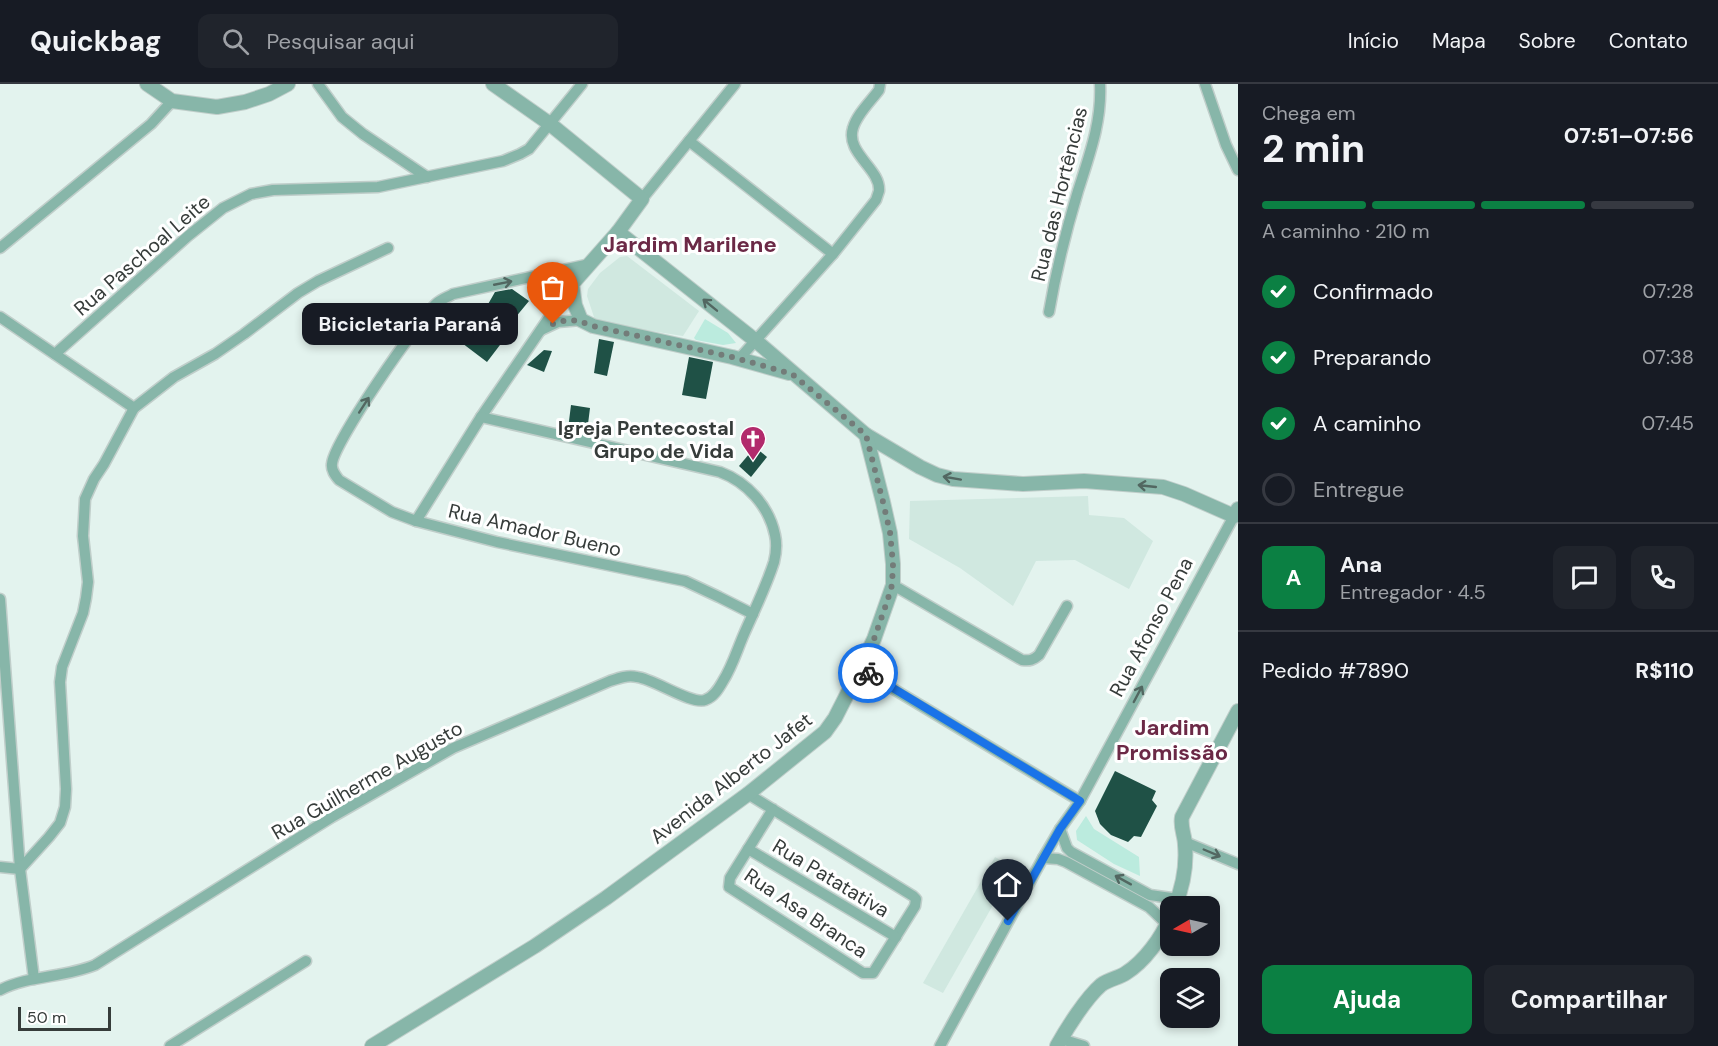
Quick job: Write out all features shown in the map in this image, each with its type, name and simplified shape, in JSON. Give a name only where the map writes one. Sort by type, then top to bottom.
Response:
[{"type":"street","points":[[147,84],[172,101],[218,107],[246,102],[288,84]]},
{"type":"street","points":[[318,84],[342,117],[427,177]]},
{"type":"street","points":[[494,84],[549,124],[642,199]]},
{"type":"street","name":"Rua Paschoal Leite","points":[[55,354],[188,236],[223,208],[251,194],[273,190],[378,187],[503,161],[528,149],[582,84]]},
{"type":"street","points":[[416,521],[481,417],[572,284],[618,232],[735,84]]},
{"type":"street","points":[[739,359],[833,254],[876,200],[879,191],[874,177],[854,147],[852,130],[879,90],[880,84]]},
{"type":"street","name":"Rua das Hortências","points":[[1049,312],[1066,235],[1095,138],[1100,84]]},
{"type":"street","points":[[1205,84],[1226,145],[1238,170]]},
{"type":"street","points":[[0,248],[151,124],[172,101]]},
{"type":"street","points":[[689,141],[833,254]]},
{"type":"street","points":[[618,232],[756,341],[866,435],[920,468],[953,480],[1023,484],[1084,481],[1163,487],[1236,512]]},
{"type":"street","points":[[20,869],[60,823],[65,807],[60,682],[62,667],[83,614],[86,598],[88,582],[83,536],[85,499],[94,478],[134,408],[174,377],[244,334],[298,293],[318,281],[388,249]]},
{"type":"street","name":"Rua Amador Bueno","points":[[590,264],[453,294],[438,303],[422,320],[345,433],[334,455],[332,468],[339,480],[392,512],[416,521],[497,542],[685,581],[753,614]]},
{"type":"street","points":[[572,284],[575,305],[581,320]]},
{"type":"street","points":[[0,317],[134,408]]},
{"type":"street","points":[[540,330],[558,322],[581,320],[593,326],[739,359],[792,374]]},
{"type":"street","points":[[481,417],[720,472],[744,485],[756,497],[769,518],[776,542],[774,560],[753,614]]},
{"type":"street","name":"Avenida Alberto Jafet","points":[[372,1046],[528,951],[589,910],[748,794],[825,732],[835,718],[860,669],[877,631],[892,585],[890,532],[866,435]]},
{"type":"street","name":"Rua Afonso Pena","points":[[940,1046],[1043,858],[1080,801],[1236,512]]},
{"type":"street","points":[[892,585],[1022,660],[1029,661],[1039,655],[1068,606]]},
{"type":"street","points":[[0,599],[20,869],[33,979]]},
{"type":"street","name":"Rua Guilherme Augusto","points":[[0,990],[14,983],[80,971],[95,966],[332,817],[463,743],[610,681],[623,676],[637,677],[653,681],[698,702],[713,696],[724,679],[753,614]]},
{"type":"street","points":[[860,669],[1080,801]]},
{"type":"street","points":[[1178,896],[1186,863],[1182,817],[1238,711]]},
{"type":"street","name":"Rua Asa Branca","points":[[748,794],[914,896],[915,906],[873,973],[863,973],[729,887],[730,878],[772,809]]},
{"type":"street","points":[[1060,829],[1066,848],[1071,852],[1150,895],[1160,898]]},
{"type":"street","points":[[1185,842],[1238,864]]},
{"type":"street","name":"Rua Patatativa","points":[[748,849],[896,937]]},
{"type":"street","points":[[1043,858],[1066,862],[1160,915]]},
{"type":"street","points":[[0,867],[20,869]]},
{"type":"street","points":[[1084,1046],[1059,1042],[1091,994],[1112,978],[1126,973],[1143,958],[1160,934]]},
{"type":"street","points":[[170,1046],[306,961]]},
{"type":"shaded area","points":[[627,256],[699,311],[683,336],[595,320],[587,296],[588,289],[600,273],[620,257]]},
{"type":"shaded area","points":[[1088,496],[1089,515],[1124,518],[1153,541],[1129,589],[1075,560],[1036,561],[1013,606],[960,568],[909,539],[910,501]]},
{"type":"shaded area","points":[[995,857],[1014,868],[943,993],[923,983]]},
{"type":"green space","points":[[705,319],[728,333],[736,343],[723,345],[696,340],[694,338]]},
{"type":"green space","points":[[1086,816],[1094,829],[1139,857],[1140,876],[1114,864],[1077,840],[1076,831]]},
{"type":"building","points":[[512,289],[529,301],[510,324],[516,329],[505,343],[503,341],[487,362],[458,340],[470,324],[475,327],[495,292]]},
{"type":"building","points":[[599,339],[614,342],[607,376],[594,373]]},
{"type":"building","points":[[544,350],[552,351],[544,372],[527,365]]},
{"type":"building","points":[[689,357],[713,362],[706,399],[682,395]]},
{"type":"building","points":[[571,405],[590,408],[587,432],[568,429]]},
{"type":"building","name":"Igreja Pentecostal Grupo de Vida","points":[[755,447],[767,457],[751,477],[739,466]]},
{"type":"building","points":[[1115,771],[1156,791],[1152,800],[1157,806],[1141,837],[1134,836],[1128,842],[1111,835],[1100,824],[1095,811]]},
{"type":"way so far","points":[[553,324],[581,320],[593,326],[732,357],[792,374],[866,435],[890,532],[893,564],[892,585],[887,602],[860,669],[868,673]]},
{"type":"place","name":"Bicicletaria Paraná","points":[[553,324]]},
{"type":"place","name":"Igreja Pentecostal Grupo de Vida","points":[[753,462]]},
{"type":"district","name":"Jardim Marilene","points":[[690,244]]},
{"type":"district","name":"Jardim Promissão","points":[[1172,740]]},
{"type":"route","points":[[868,673],[1080,801],[1060,829],[1008,921]]}]
